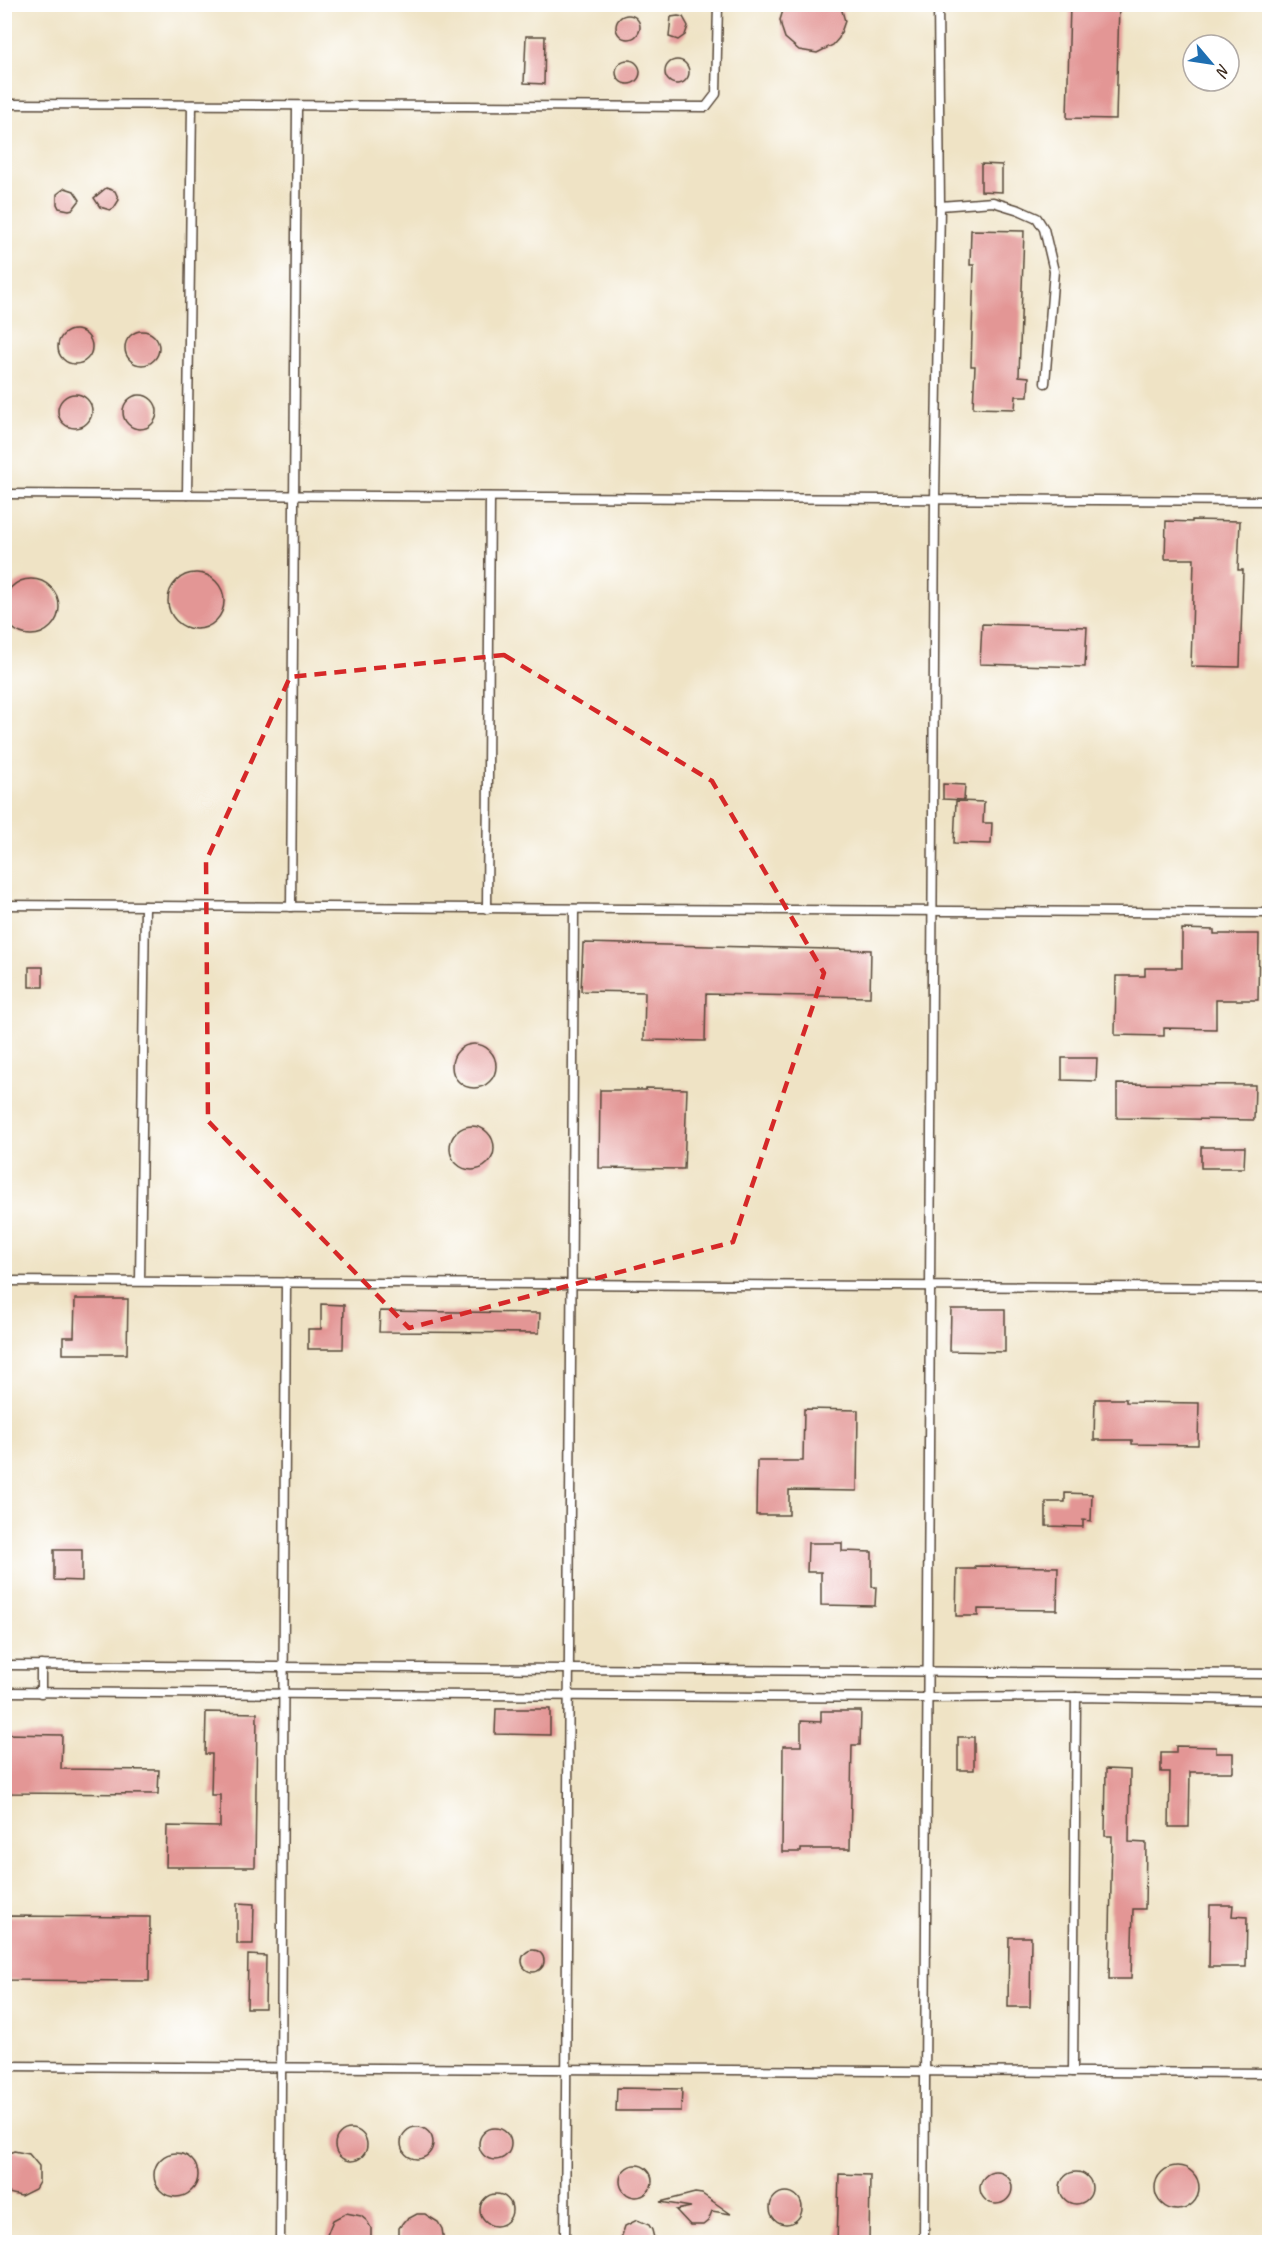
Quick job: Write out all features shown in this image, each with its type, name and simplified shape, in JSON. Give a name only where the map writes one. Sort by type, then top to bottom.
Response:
[{"type":"lane","points":[[4,104],[706,107],[716,94],[718,4]]},
{"type":"lane","points":[[924,2242],[935,499],[940,206],[938,4]]},
{"type":"lane","points":[[187,495],[192,105]]},
{"type":"lane","points":[[291,907],[297,106]]},
{"type":"lane","points":[[940,206],[993,202],[1019,210],[1037,219],[1044,229],[1054,271],[1045,382]]},
{"type":"lane","points":[[4,494],[1269,501]]},
{"type":"lane","points":[[487,909],[489,497]]},
{"type":"lane","points":[[4,905],[1269,913]]},
{"type":"lane","points":[[140,1281],[145,906]]},
{"type":"lane","points":[[565,2242],[574,909]]},
{"type":"lane","points":[[4,1281],[1269,1288]]},
{"type":"lane","points":[[280,2242],[286,1282]]},
{"type":"lane","points":[[4,1665],[1269,1674]]},
{"type":"lane","points":[[41,1665],[41,1693]]},
{"type":"lane","points":[[4,1692],[927,1698],[1076,1696],[1269,1700]]},
{"type":"lane","points":[[1073,2072],[1076,1696]]},
{"type":"lane","points":[[4,2066],[1269,2073]]},
{"type":"highlighted area","points":[[504,655],[712,781],[824,973],[733,1242],[409,1328],[208,1121],[206,861],[290,677]]},
{"type":"building","points":[[785,4],[840,4],[845,21],[839,38],[833,45],[817,53],[799,50],[785,38],[782,29],[780,20]]},
{"type":"building","points":[[1070,4],[1119,4],[1116,119],[1067,118]]},
{"type":"building","points":[[628,15],[636,19],[640,27],[636,35],[628,39],[620,35],[616,27],[620,19]]},
{"type":"building","points":[[671,17],[683,17],[688,26],[685,35],[678,40],[669,37]]},
{"type":"building","points":[[526,36],[545,36],[544,84],[524,83]]},
{"type":"building","points":[[628,60],[636,64],[640,72],[636,80],[628,84],[620,80],[616,72],[620,64]]},
{"type":"building","points":[[677,60],[685,64],[689,72],[685,80],[677,84],[669,80],[665,72],[669,64]]},
{"type":"building","points":[[981,164],[1002,165],[1002,192],[981,191]]},
{"type":"building","points":[[65,188],[74,191],[80,200],[73,209],[59,208],[57,204],[57,194]]},
{"type":"building","points":[[106,188],[115,191],[119,200],[110,210],[100,207],[94,198]]},
{"type":"building","points":[[971,230],[1024,231],[1019,376],[1029,377],[1028,396],[1016,396],[1015,409],[973,408],[975,366],[971,366],[974,265],[970,265]]},
{"type":"building","points":[[75,330],[87,335],[92,347],[87,359],[75,364],[63,359],[58,347],[63,335]]},
{"type":"building","points":[[142,331],[154,336],[159,348],[154,360],[142,365],[130,360],[125,348],[130,336]]},
{"type":"building","points":[[75,394],[87,399],[92,411],[87,423],[75,428],[63,423],[58,411],[63,399]]},
{"type":"building","points":[[140,395],[152,400],[157,412],[152,424],[140,429],[128,424],[123,412],[128,400]]},
{"type":"building","points":[[1192,520],[1240,521],[1238,570],[1243,570],[1240,667],[1191,666],[1194,559],[1165,559],[1166,521],[1192,522]]},
{"type":"building","points":[[196,573],[207,575],[216,581],[222,590],[224,601],[222,612],[216,621],[207,627],[196,629],[185,627],[176,621],[170,612],[168,601],[170,590],[176,581],[185,575]]},
{"type":"building","points":[[31,579],[42,581],[51,587],[57,596],[59,607],[57,618],[51,627],[42,633],[31,635],[20,633],[11,627],[5,618],[3,607],[5,596],[11,587],[20,581]]},
{"type":"building","points":[[982,624],[1087,627],[1085,667],[980,664]]},
{"type":"building","points":[[943,784],[965,785],[964,800],[943,799]]},
{"type":"building","points":[[956,801],[984,802],[983,823],[992,823],[991,844],[954,843]]},
{"type":"building","points":[[1182,929],[1214,930],[1214,934],[1259,934],[1258,1000],[1216,1000],[1216,1029],[1164,1028],[1164,1036],[1115,1035],[1116,976],[1145,976],[1145,968],[1182,968]]},
{"type":"building","points":[[583,943],[871,950],[870,997],[706,994],[705,1041],[644,1040],[645,992],[581,991]]},
{"type":"building","points":[[29,967],[43,967],[43,987],[29,987]]},
{"type":"building","points":[[474,1044],[490,1050],[496,1066],[490,1082],[474,1088],[458,1082],[452,1066],[458,1050]]},
{"type":"building","points":[[1062,1058],[1097,1058],[1096,1081],[1062,1080]]},
{"type":"building","points":[[1117,1084],[1255,1085],[1254,1120],[1117,1118]]},
{"type":"building","points":[[646,1088],[687,1089],[684,1169],[599,1168],[600,1090],[646,1090]]},
{"type":"building","points":[[472,1126],[488,1132],[494,1148],[488,1164],[472,1170],[456,1164],[450,1148],[456,1132]]},
{"type":"building","points":[[1201,1147],[1245,1147],[1244,1168],[1201,1168]]},
{"type":"building","points":[[75,1299],[128,1299],[127,1354],[63,1354],[63,1337],[74,1337]]},
{"type":"building","points":[[321,1304],[344,1305],[343,1349],[308,1349],[308,1329],[321,1329]]},
{"type":"building","points":[[951,1309],[1005,1309],[1005,1352],[950,1351]]},
{"type":"building","points":[[380,1311],[540,1313],[539,1333],[379,1332]]},
{"type":"building","points":[[1095,1399],[1126,1399],[1126,1402],[1199,1403],[1198,1445],[1132,1444],[1132,1440],[1094,1440]]},
{"type":"building","points":[[804,1409],[858,1410],[857,1491],[789,1490],[789,1515],[756,1515],[757,1461],[803,1461]]},
{"type":"building","points":[[1065,1493],[1092,1494],[1091,1521],[1083,1520],[1083,1527],[1046,1526],[1046,1502],[1065,1502]]},
{"type":"building","points":[[808,1543],[842,1543],[842,1551],[872,1552],[872,1587],[876,1587],[875,1606],[821,1605],[821,1572],[807,1572]]},
{"type":"building","points":[[54,1550],[82,1550],[82,1581],[54,1580]]},
{"type":"building","points":[[975,1566],[1058,1567],[1057,1610],[978,1609],[978,1616],[956,1616],[957,1569],[976,1569]]},
{"type":"building","points":[[496,1709],[550,1709],[550,1735],[495,1734]]},
{"type":"building","points":[[821,1711],[861,1711],[860,1745],[852,1745],[850,1849],[801,1849],[801,1852],[782,1852],[783,1746],[801,1746],[801,1721],[821,1722]]},
{"type":"building","points":[[206,1712],[257,1713],[255,1867],[166,1867],[167,1826],[220,1827],[220,1795],[211,1795],[212,1754],[205,1754]]},
{"type":"building","points":[[4,1734],[62,1735],[61,1769],[159,1770],[158,1794],[4,1793]]},
{"type":"building","points":[[958,1737],[974,1737],[974,1770],[958,1770]]},
{"type":"building","points":[[1176,1746],[1216,1747],[1216,1753],[1233,1753],[1233,1772],[1190,1772],[1189,1827],[1169,1827],[1170,1772],[1161,1772],[1161,1753],[1176,1753]]},
{"type":"building","points":[[1106,1769],[1130,1770],[1129,1842],[1146,1843],[1145,1909],[1133,1909],[1131,1979],[1109,1979],[1112,1836],[1105,1836]]},
{"type":"building","points":[[237,1903],[254,1904],[253,1944],[237,1944]]},
{"type":"building","points":[[1210,1905],[1233,1905],[1232,1916],[1247,1917],[1246,1967],[1209,1967]]},
{"type":"building","points":[[4,1916],[150,1917],[149,1981],[4,1980]]},
{"type":"building","points":[[1009,1937],[1031,1937],[1030,2007],[1008,2007]]},
{"type":"building","points":[[533,1950],[543,1957],[544,1961],[537,1971],[533,1972],[523,1965],[522,1961],[529,1951]]},
{"type":"building","points":[[248,1955],[266,1956],[265,2008],[247,2008]]},
{"type":"building","points":[[617,2088],[682,2089],[681,2111],[616,2111]]},
{"type":"building","points":[[417,2127],[429,2131],[433,2143],[429,2155],[417,2159],[405,2155],[401,2143],[405,2131]]},
{"type":"building","points":[[495,2128],[507,2132],[511,2144],[507,2156],[495,2160],[483,2156],[479,2144],[483,2132]]},
{"type":"building","points":[[351,2129],[363,2133],[367,2145],[363,2157],[351,2161],[339,2157],[335,2145],[339,2133]]},
{"type":"building","points":[[14,2151],[29,2154],[39,2166],[39,2182],[35,2189],[21,2196],[4,2192],[4,2155]]},
{"type":"building","points":[[176,2153],[185,2154],[192,2159],[197,2166],[197,2184],[192,2191],[185,2196],[176,2197],[167,2196],[160,2191],[155,2184],[154,2175],[155,2166],[160,2159],[167,2154]]},
{"type":"building","points":[[636,2165],[648,2169],[652,2181],[648,2193],[636,2197],[624,2193],[620,2181],[624,2169]]},
{"type":"building","points":[[1177,2166],[1186,2167],[1193,2172],[1198,2179],[1198,2197],[1193,2204],[1186,2209],[1177,2210],[1168,2209],[1161,2204],[1156,2197],[1155,2188],[1156,2179],[1161,2172],[1168,2167]]},
{"type":"building","points":[[996,2172],[1008,2176],[1012,2188],[1008,2200],[996,2204],[984,2200],[980,2188],[984,2176]]},
{"type":"building","points":[[1076,2172],[1088,2176],[1092,2188],[1088,2200],[1076,2204],[1064,2200],[1060,2188],[1064,2176]]},
{"type":"building","points":[[839,2174],[870,2175],[869,2242],[837,2242]]},
{"type":"building","points":[[786,2192],[798,2196],[802,2208],[798,2220],[786,2224],[774,2220],[770,2208],[774,2196]]},
{"type":"building","points":[[695,2193],[702,2194],[731,2214],[712,2211],[708,2221],[703,2225],[690,2225],[676,2210],[691,2207],[660,2202]]},
{"type":"building","points":[[496,2194],[508,2198],[512,2210],[508,2222],[496,2226],[484,2222],[480,2210],[484,2198]]},
{"type":"building","points":[[346,2213],[361,2216],[367,2221],[371,2228],[371,2242],[328,2242],[327,2235],[333,2220]]},
{"type":"building","points":[[417,2214],[425,2214],[438,2222],[442,2229],[444,2242],[399,2242],[399,2228],[404,2221]]},
{"type":"building","points":[[637,2220],[649,2225],[655,2242],[620,2242],[625,2226]]}]
